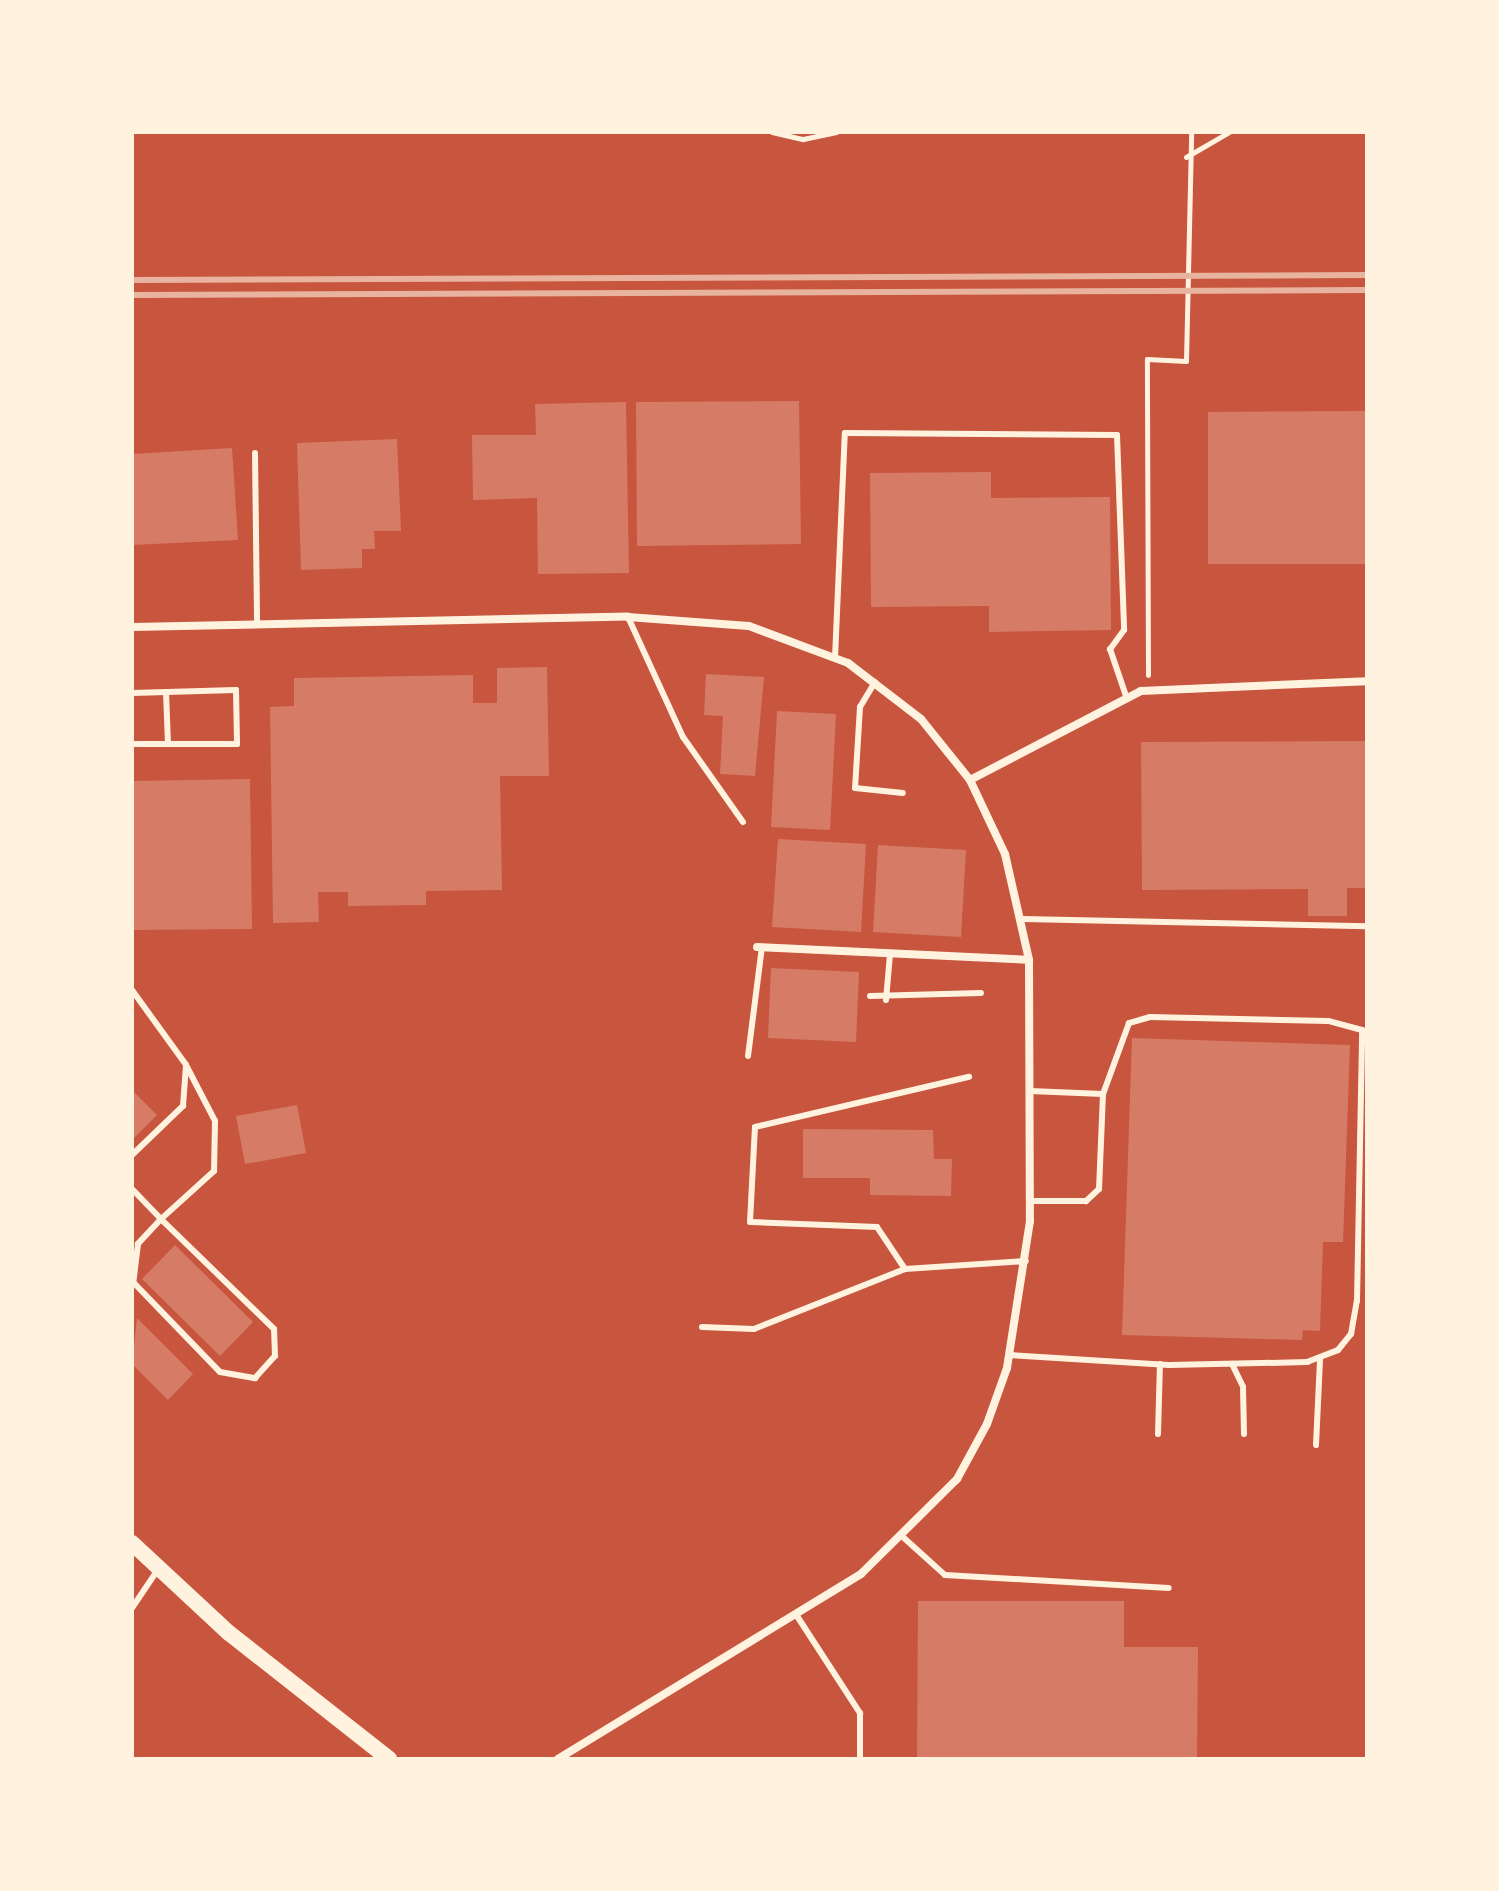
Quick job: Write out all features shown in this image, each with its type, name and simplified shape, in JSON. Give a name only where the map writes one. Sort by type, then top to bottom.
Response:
[{"type":"main road","points":[[132,1543],[157,1571],[389,1759]]},
{"type":"street","points":[[132,627],[257,621],[628,617],[749,626],[835,658],[875,682],[921,719],[970,780],[1005,854],[1023,919],[1029,960],[1030,1201],[1026,1261],[1009,1355],[987,1424],[957,1479],[904,1538],[797,1616],[558,1759]]},
{"type":"street","points":[[970,780],[1126,696],[1148,689],[1367,681]]},
{"type":"street","points":[[759,947],[1029,960]]},
{"type":"lane","points":[[835,658],[845,433],[1117,435],[1124,630],[1110,649],[1126,696]]},
{"type":"lane","points":[[255,453],[257,621]]},
{"type":"lane","points":[[628,617],[683,737],[743,822]]},
{"type":"lane","points":[[875,682],[860,707],[855,788],[903,793]]},
{"type":"lane","points":[[132,693],[236,690],[237,744],[132,744]]},
{"type":"lane","points":[[166,692],[168,744]]},
{"type":"lane","points":[[1023,919],[1367,926]]},
{"type":"lane","points":[[748,1056],[759,947]]},
{"type":"lane","points":[[886,1000],[890,954]]},
{"type":"lane","points":[[132,990],[186,1065],[215,1121],[214,1171],[161,1219],[138,1244],[133,1282],[220,1372],[255,1378],[275,1356],[274,1329],[161,1219],[132,1189]]},
{"type":"lane","points":[[870,996],[886,1000],[981,993]]},
{"type":"lane","points":[[1009,1355],[1160,1364],[1320,1360],[1351,1334],[1357,1301],[1362,1030],[1328,1021],[1150,1017],[1129,1023],[1119,1038],[1103,1094],[1096,1195],[1086,1201],[1030,1201]]},
{"type":"lane","points":[[132,1155],[183,1106],[186,1065]]},
{"type":"lane","points":[[905,1269],[877,1227],[750,1222],[755,1127],[969,1077]]},
{"type":"lane","points":[[1030,1091],[1103,1094]]},
{"type":"lane","points":[[702,1327],[754,1329],[905,1269],[1026,1261]]},
{"type":"lane","points":[[1316,1445],[1320,1360]]},
{"type":"lane","points":[[1158,1434],[1160,1364]]},
{"type":"lane","points":[[1232,1364],[1243,1387],[1244,1434]]},
{"type":"lane","points":[[904,1538],[945,1575],[1169,1588]]},
{"type":"lane","points":[[132,1608],[157,1571]]},
{"type":"lane","points":[[797,1616],[860,1713],[860,1759]]},
{"type":"path","points":[[772,132],[803,139],[836,132]]},
{"type":"path","points":[[1148,689],[1147,359],[1186,361],[1185,157],[1191,132]]},
{"type":"path","points":[[1185,157],[1229,132]]},
{"type":"building","points":[[799,401],[801,544],[637,546],[636,402]]},
{"type":"building","points":[[626,402],[629,573],[538,574],[537,498],[473,500],[472,435],[536,435],[535,404]]},
{"type":"building","points":[[1367,411],[1367,564],[1208,564],[1208,412]]},
{"type":"building","points":[[397,439],[401,531],[374,531],[375,549],[362,549],[362,568],[301,570],[297,443]]},
{"type":"building","points":[[232,448],[238,540],[132,545],[132,454]]},
{"type":"building","points":[[991,472],[991,498],[1110,497],[1111,630],[989,632],[989,606],[871,607],[870,473]]},
{"type":"building","points":[[547,667],[549,776],[500,776],[502,890],[426,891],[426,905],[348,906],[348,892],[318,892],[319,922],[273,923],[270,707],[294,706],[294,678],[473,675],[473,703],[497,703],[497,668]]},
{"type":"building","points":[[706,674],[764,677],[755,776],[720,774],[723,716],[704,715]]},
{"type":"building","points":[[777,711],[836,714],[830,830],[771,827]]},
{"type":"building","points":[[1367,741],[1367,888],[1347,888],[1347,916],[1308,916],[1308,889],[1142,890],[1141,742]]},
{"type":"building","points":[[250,779],[252,929],[132,930],[132,781]]},
{"type":"building","points":[[778,839],[866,844],[861,932],[772,927]]},
{"type":"building","points":[[878,845],[966,850],[961,937],[873,932]]},
{"type":"building","points":[[771,968],[859,972],[856,1042],[768,1038]]},
{"type":"building","points":[[1132,1038],[1350,1045],[1343,1242],[1323,1242],[1320,1331],[1303,1330],[1302,1340],[1122,1335]]},
{"type":"building","points":[[132,1090],[157,1115],[132,1140]]},
{"type":"building","points":[[297,1105],[306,1153],[245,1164],[236,1116]]},
{"type":"building","points":[[803,1129],[933,1130],[934,1159],[952,1159],[951,1196],[870,1195],[870,1178],[803,1178]]},
{"type":"building","points":[[175,1245],[253,1322],[220,1356],[142,1279]]},
{"type":"building","points":[[137,1318],[193,1374],[168,1400],[132,1364]]},
{"type":"building","points":[[918,1601],[1124,1601],[1124,1647],[1198,1647],[1197,1759],[917,1759]]},
{"type":"railway","points":[[132,280],[1367,275]]},
{"type":"railway","points":[[132,295],[1367,290]]}]
